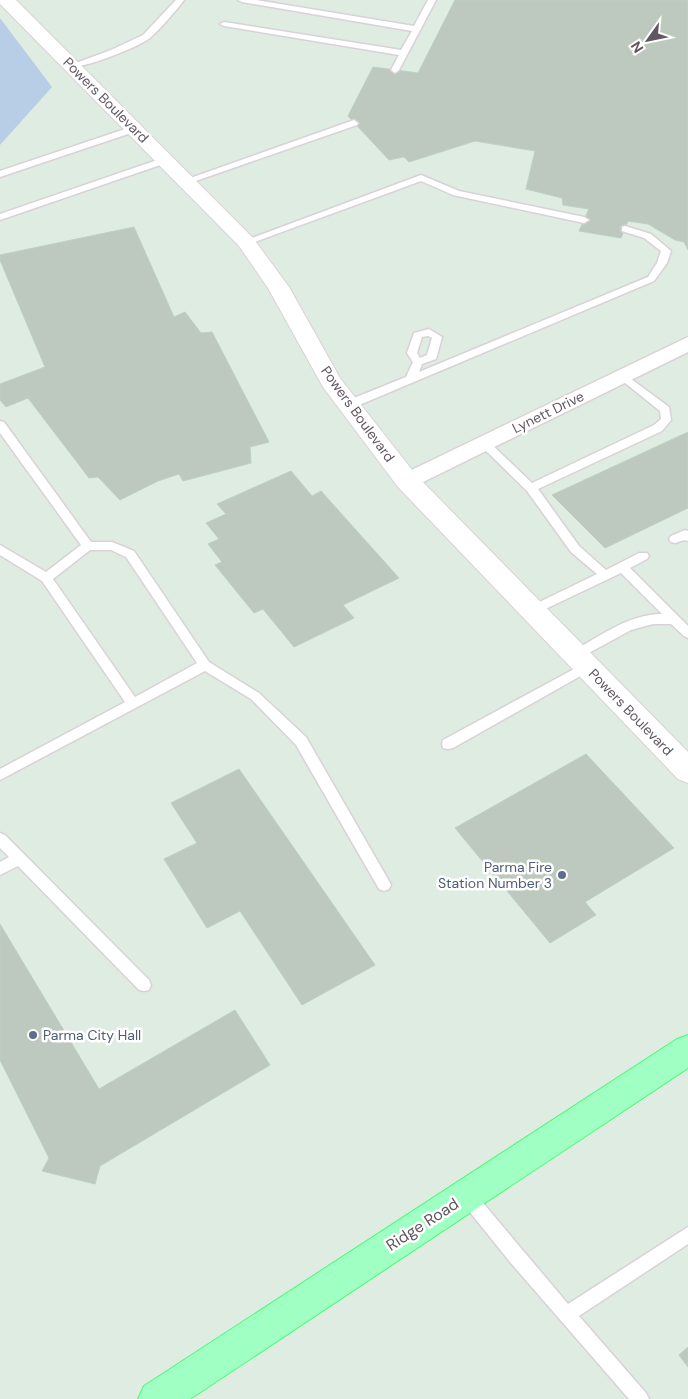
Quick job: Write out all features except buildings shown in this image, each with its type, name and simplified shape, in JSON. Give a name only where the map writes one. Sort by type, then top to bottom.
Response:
[{"type":"main road","name":"Ridge Road","points":[[171,1395],[688,1050]]},
{"type":"street","name":"Powers Boulevard","points":[[6,0],[246,242],[278,287],[331,382],[407,481],[688,771]]},
{"type":"street","name":"Lynett Drive","points":[[407,481],[688,344]]},
{"type":"lane","points":[[72,66],[114,52],[146,37],[180,0]]},
{"type":"lane","points":[[242,0],[417,30]]},
{"type":"lane","points":[[395,70],[432,0]]},
{"type":"lane","points":[[224,24],[404,53]]},
{"type":"lane","points":[[187,181],[354,123]]},
{"type":"lane","points":[[0,174],[134,129]]},
{"type":"lane","points":[[0,217],[166,160]]},
{"type":"lane","points":[[246,242],[421,178],[456,193],[584,220]]},
{"type":"lane","points":[[348,405],[650,279],[662,262],[666,251],[655,239],[625,229]]},
{"type":"lane","points":[[410,379],[418,362],[432,356],[437,337],[430,327],[418,335],[412,353],[418,362]]},
{"type":"lane","points":[[531,488],[658,428],[666,420],[665,410],[623,376]]},
{"type":"lane","points":[[0,425],[88,546]]},
{"type":"lane","points":[[483,443],[531,488],[574,549],[605,575]]},
{"type":"lane","points":[[46,578],[88,546],[112,546],[130,554],[205,666],[255,696],[301,741],[384,885]]},
{"type":"lane","points":[[0,549],[46,578],[133,704]]},
{"type":"lane","points":[[533,610],[643,556]]},
{"type":"lane","points":[[622,567],[688,633]]},
{"type":"lane","points":[[448,744],[582,661],[627,626],[653,620],[673,619]]},
{"type":"lane","points":[[0,775],[205,666]]},
{"type":"lane","points":[[0,839],[144,985]]},
{"type":"lane","points":[[0,869],[19,860]]},
{"type":"lane","points":[[467,1196],[640,1399]]},
{"type":"lane","points":[[567,1314],[688,1235]]},
{"type":"shaded area","points":[[0,18],[52,87],[0,145]]},
{"type":"place","name":"Parma Fire Station Number 3","points":[[562,875]]},
{"type":"place","name":"Parma City Hall","points":[[33,1035]]}]
